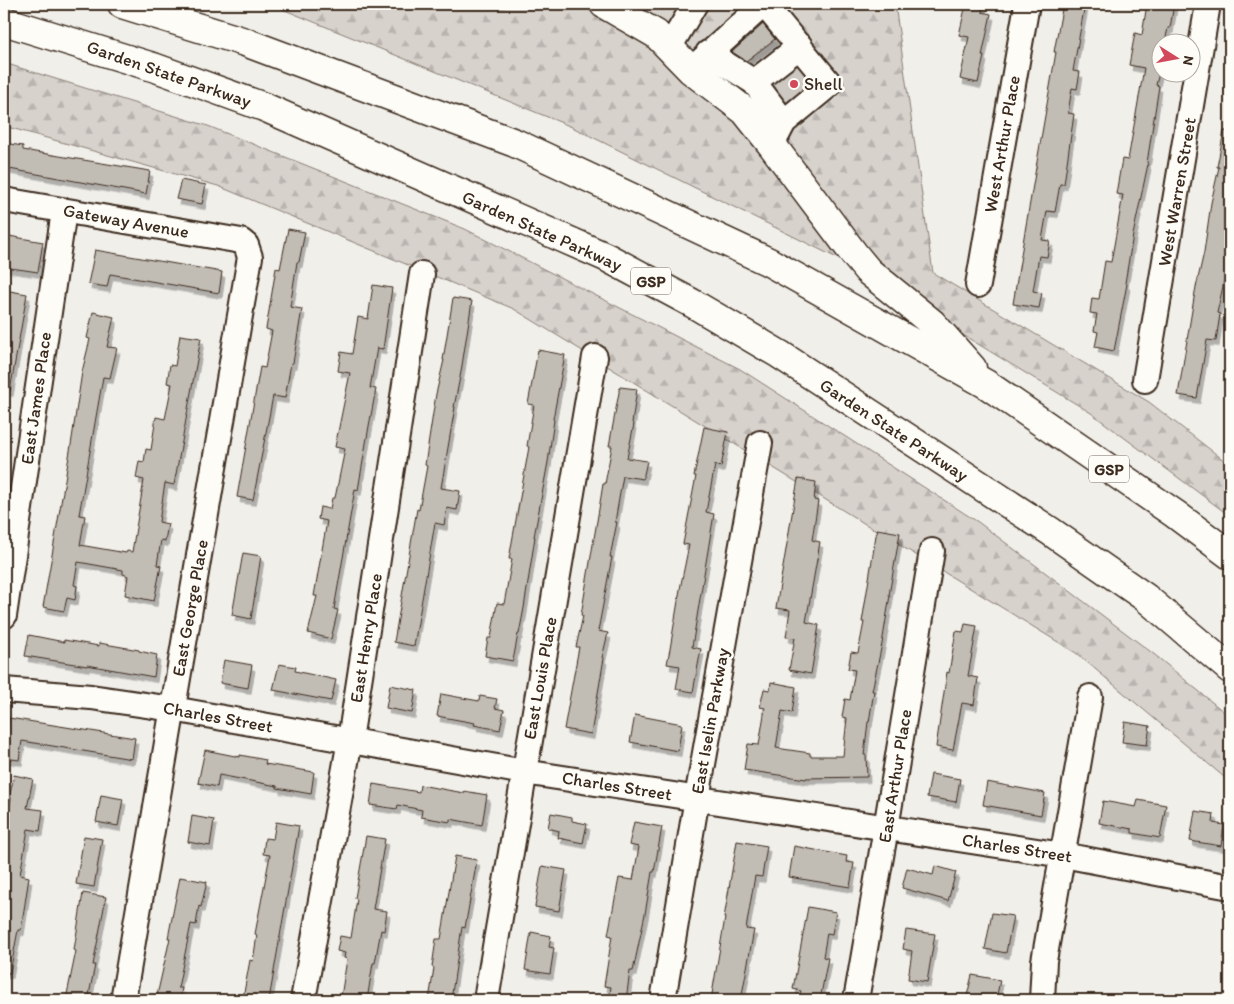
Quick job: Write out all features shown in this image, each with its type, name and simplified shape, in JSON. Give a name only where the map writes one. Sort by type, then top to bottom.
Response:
[{"type":"highway","name":"GSP","points":[[122,4],[244,42],[515,143],[769,262],[986,384],[1175,514],[1230,555]]},
{"type":"highway","points":[[604,4],[656,34],[669,48],[699,62],[745,111],[801,106],[854,254],[868,271],[932,323],[986,384]]},
{"type":"highway","name":"Garden State Parkway","points":[[4,21],[156,68],[264,107],[606,257],[692,303],[779,354],[1050,532],[1146,598],[1230,669]]},
{"type":"street","points":[[699,62],[764,4],[780,67],[801,106]]},
{"type":"street","name":"West Arthur Place","points":[[978,285],[1027,4]]},
{"type":"street","name":"West Warren Street","points":[[1145,380],[1208,4]]},
{"type":"street","points":[[669,48],[686,7]]},
{"type":"street","points":[[699,62],[780,67]]},
{"type":"street","points":[[780,67],[801,106]]},
{"type":"street","name":"Gateway Avenue","points":[[4,200],[241,241],[246,245]]},
{"type":"street","name":"East James Place","points":[[4,616],[64,211]]},
{"type":"street","name":"East George Place","points":[[123,1000],[248,272],[250,257],[246,245]]},
{"type":"street","name":"East Henry Place","points":[[303,1000],[350,740],[422,274]]},
{"type":"street","name":"East Louis Place","points":[[486,1000],[595,356]]},
{"type":"street","name":"East Iselin Parkway","points":[[664,1000],[697,798],[760,443]]},
{"type":"street","name":"East Arthur Place","points":[[856,1000],[932,551]]},
{"type":"street","name":"Charles Street","points":[[4,690],[91,697],[173,709],[524,772],[1063,855],[1230,887]]},
{"type":"street","points":[[1042,1000],[1044,961],[1090,697]]},
{"type":"green space","points":[[270,4],[895,4],[933,273],[1149,402],[1230,465],[1230,516],[1091,413],[837,258],[572,127]]},
{"type":"green space","points":[[4,63],[208,126],[465,229],[740,369],[978,522],[1155,655],[1230,717],[1230,782],[1076,653],[514,309],[218,186],[4,126]]},
{"type":"building","points":[[966,4],[984,4],[982,12],[991,14],[978,83],[960,79],[969,37],[959,35]]},
{"type":"building","points":[[1063,4],[1085,4],[1073,71],[1080,72],[1077,89],[1072,88],[1068,113],[1074,114],[1064,184],[1060,184],[1055,212],[1047,211],[1042,240],[1050,241],[1047,257],[1039,256],[1033,291],[1042,293],[1039,308],[1013,304]]},
{"type":"building","points":[[1147,4],[1174,4],[1170,28],[1168,28],[1167,32],[1152,32],[1152,82],[1157,82],[1156,85],[1159,86],[1148,164],[1133,235],[1125,283],[1127,284],[1114,351],[1095,347],[1098,332],[1094,331],[1097,314],[1090,313],[1092,298],[1099,299],[1105,261],[1111,262],[1123,195],[1116,194],[1122,159],[1128,160],[1144,68],[1129,65],[1135,33],[1142,35]]},
{"type":"building","points":[[763,24],[775,39],[746,61],[732,52]]},
{"type":"building","points":[[797,66],[811,82],[786,102],[773,85]]},
{"type":"building","points":[[1224,131],[1230,131],[1230,200],[1226,217],[1230,218],[1230,248],[1217,313],[1220,314],[1216,341],[1207,340],[1197,398],[1178,395]]},
{"type":"building","points":[[4,143],[23,146],[23,150],[150,171],[146,194],[4,168]]},
{"type":"building","points":[[181,180],[206,185],[202,204],[176,199]]},
{"type":"building","points":[[288,229],[305,232],[299,262],[297,262],[290,307],[302,309],[285,398],[273,396],[253,500],[237,497],[260,367],[265,368],[272,331],[266,329],[276,268],[280,269]]},
{"type":"building","points":[[9,236],[43,242],[38,272],[4,267]]},
{"type":"building","points":[[95,250],[222,272],[219,293],[110,274],[107,287],[88,284]]},
{"type":"building","points":[[373,285],[392,288],[383,349],[377,348],[370,388],[376,389],[358,490],[355,489],[334,609],[338,610],[331,639],[308,633],[317,596],[314,596],[327,521],[318,519],[320,507],[330,509],[332,498],[335,498],[345,449],[335,447],[350,373],[338,371],[341,352],[352,354],[358,317],[368,319]]},
{"type":"building","points":[[4,290],[27,294],[10,391],[4,390]]},
{"type":"building","points":[[453,298],[472,301],[441,488],[460,491],[457,510],[447,508],[444,525],[435,523],[414,646],[394,642],[417,509],[419,510],[427,466],[425,465]]},
{"type":"building","points":[[93,312],[114,317],[107,347],[117,348],[110,378],[103,377],[79,515],[85,516],[80,545],[126,553],[127,551],[132,552],[144,480],[136,478],[139,461],[144,462],[146,449],[151,450],[156,417],[165,419],[172,384],[167,383],[170,365],[175,366],[180,335],[201,338],[174,485],[165,483],[159,522],[168,524],[165,541],[161,540],[157,565],[161,566],[154,601],[125,595],[128,576],[123,574],[123,570],[78,562],[74,585],[77,586],[75,600],[67,598],[64,611],[43,607],[82,372],[90,339],[87,338]]},
{"type":"building","points":[[538,350],[565,355],[553,419],[548,462],[534,537],[524,608],[513,661],[485,656],[488,638],[491,638],[497,603],[504,604],[512,559],[509,559],[529,447],[527,446],[534,405],[528,404]]},
{"type":"building","points":[[620,387],[637,389],[632,423],[634,424],[627,458],[647,461],[643,479],[623,476],[610,557],[612,557],[598,631],[608,633],[602,658],[604,658],[591,734],[564,729],[579,647],[576,647],[583,616],[581,615],[603,484],[605,484],[612,446],[609,446]]},
{"type":"building","points":[[704,427],[728,432],[721,467],[715,465],[706,512],[714,514],[692,647],[701,649],[693,692],[676,689],[680,666],[667,664],[689,545],[683,544]]},
{"type":"building","points":[[798,479],[816,482],[814,500],[818,501],[812,540],[820,542],[806,622],[819,625],[811,674],[789,670],[795,638],[786,637],[790,610],[776,608]]},
{"type":"building","points":[[877,529],[900,533],[882,644],[872,691],[874,691],[864,755],[866,755],[867,777],[806,779],[744,770],[748,744],[759,745],[765,708],[760,707],[764,689],[770,690],[771,682],[796,687],[792,713],[782,711],[776,748],[810,753],[810,756],[843,756],[847,718],[842,717],[845,699],[850,700],[855,670],[848,669],[851,652],[858,653]]},
{"type":"building","points":[[243,553],[261,556],[251,619],[232,615]]},
{"type":"building","points":[[965,624],[977,626],[968,676],[978,678],[974,705],[962,703],[953,750],[936,747],[947,672],[949,673],[956,631],[963,632]]},
{"type":"building","points":[[29,635],[99,646],[99,643],[157,655],[154,677],[25,656]]},
{"type":"building","points":[[224,660],[252,665],[248,688],[220,683]]},
{"type":"building","points":[[279,664],[296,667],[295,671],[336,680],[331,701],[273,690]]},
{"type":"building","points":[[390,685],[416,690],[412,713],[386,708]]},
{"type":"building","points":[[441,694],[479,701],[480,696],[497,699],[495,708],[504,710],[500,730],[437,716]]},
{"type":"building","points":[[635,715],[682,724],[678,751],[630,742]]},
{"type":"building","points":[[9,718],[135,738],[132,759],[22,741],[19,760],[4,758]]},
{"type":"building","points":[[1125,722],[1150,726],[1147,745],[1122,742]]},
{"type":"building","points":[[205,750],[266,760],[265,764],[314,772],[311,794],[219,775],[217,787],[198,783]]},
{"type":"building","points":[[931,774],[960,779],[956,802],[927,797]]},
{"type":"building","points":[[14,775],[33,779],[27,808],[43,810],[40,831],[28,829],[20,875],[29,877],[21,930],[18,930],[10,973],[4,973],[4,839]]},
{"type":"building","points":[[987,782],[1045,793],[1041,815],[983,805]]},
{"type":"building","points":[[373,784],[419,792],[420,785],[487,795],[482,825],[450,819],[450,822],[421,817],[422,810],[398,805],[397,809],[370,805]]},
{"type":"building","points":[[101,795],[123,799],[118,826],[96,822]]},
{"type":"building","points":[[1138,800],[1166,805],[1160,838],[1132,833],[1132,829],[1099,823],[1103,801],[1136,807]]},
{"type":"building","points":[[1195,811],[1214,814],[1213,823],[1224,825],[1221,846],[1190,841]]},
{"type":"building","points":[[551,813],[572,817],[572,821],[587,824],[583,843],[558,838],[559,831],[548,828]]},
{"type":"building","points":[[192,816],[214,820],[210,846],[188,842]]},
{"type":"building","points":[[276,822],[299,826],[269,1000],[255,1000],[243,998],[250,960],[253,961],[257,935],[255,934],[270,855],[263,854],[265,838],[273,839]]},
{"type":"building","points":[[634,822],[662,827],[633,971],[630,971],[626,1000],[609,1000],[611,987],[604,986],[612,936],[608,935],[619,878],[633,880],[639,847],[629,845]]},
{"type":"building","points":[[84,836],[102,839],[94,887],[76,884]]},
{"type":"building","points":[[366,836],[385,839],[373,909],[387,911],[384,931],[381,930],[375,963],[373,963],[367,1000],[361,1000],[341,997],[347,959],[344,958],[345,953],[337,951],[340,936],[351,938],[357,899],[355,898]]},
{"type":"building","points":[[737,841],[767,846],[762,877],[755,876],[746,929],[754,930],[741,1000],[711,1000],[725,918]]},
{"type":"building","points":[[794,846],[847,856],[846,862],[854,863],[850,887],[789,877]]},
{"type":"building","points":[[455,856],[477,860],[465,928],[462,927],[451,1000],[429,1000],[436,939],[441,939]]},
{"type":"building","points":[[542,866],[566,870],[559,911],[535,907]]},
{"type":"building","points":[[935,866],[956,872],[948,901],[902,888],[907,868],[933,875]]},
{"type":"building","points":[[180,877],[207,882],[201,907],[199,906],[196,925],[191,924],[178,988],[182,988],[180,1000],[156,1000],[170,938],[168,938]]},
{"type":"building","points":[[83,893],[106,897],[88,1000],[73,1000],[66,999],[76,951],[74,950]]},
{"type":"building","points":[[808,907],[836,912],[832,934],[827,933],[823,957],[828,958],[820,1000],[799,1000],[801,991],[793,989]]},
{"type":"building","points":[[992,913],[1013,916],[1006,953],[985,949]]},
{"type":"building","points":[[906,930],[935,934],[927,982],[908,979],[912,951],[903,949]]},
{"type":"building","points":[[531,932],[551,936],[549,947],[554,948],[550,974],[525,970]]},
{"type":"building","points":[[972,975],[1000,980],[996,1000],[966,1000]]},
{"type":"tunnel","points":[[794,67],[811,89]]},
{"type":"tunnel","points":[[777,79],[795,102]]},
{"type":"place","name":"Shell","points":[[794,84]]}]
